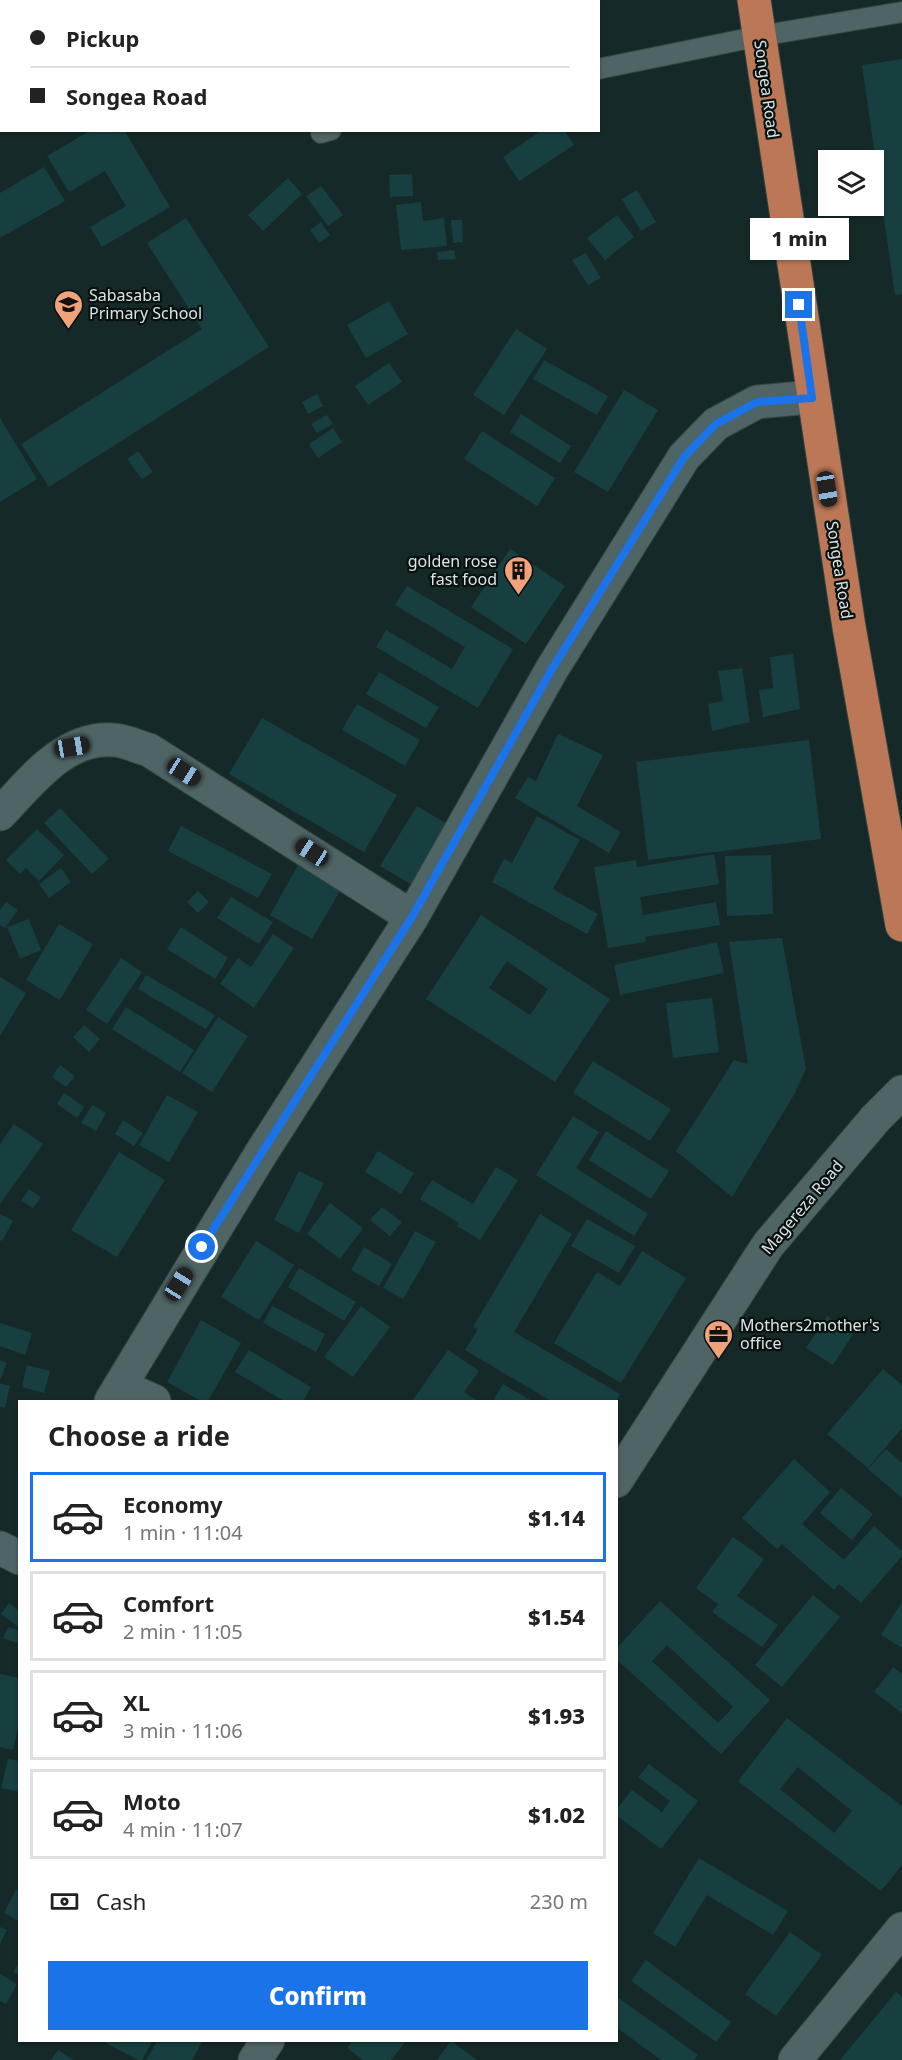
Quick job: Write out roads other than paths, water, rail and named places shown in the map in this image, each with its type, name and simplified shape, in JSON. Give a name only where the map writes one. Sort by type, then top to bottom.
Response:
[{"type":"highway","name":"Songea Road","points":[[754,0],[812,398],[849,627],[902,925]]},
{"type":"street","points":[[149,1400],[115,1393],[247,1174],[412,917],[552,669],[684,457],[716,424],[757,402],[812,398]]},
{"type":"street","points":[[0,814],[37,775],[72,747],[112,740],[149,750],[412,917]]},
{"type":"street","name":"Magereza Road","points":[[618,1478],[768,1245],[876,1118],[902,1092]]},
{"type":"street","points":[[0,1548],[18,1557]]},
{"type":"street","points":[[795,2060],[902,1929]]},
{"type":"street","points":[[255,2060],[267,2042]]},
{"type":"lane","points":[[600,69],[760,36],[902,12]]},
{"type":"place","name":"Sabasaba Primary School","points":[[68,330]]},
{"type":"place","name":"golden rose fast food","points":[[518,596]]},
{"type":"place","name":"Mothers2mother's office","points":[[719,1360]]}]
